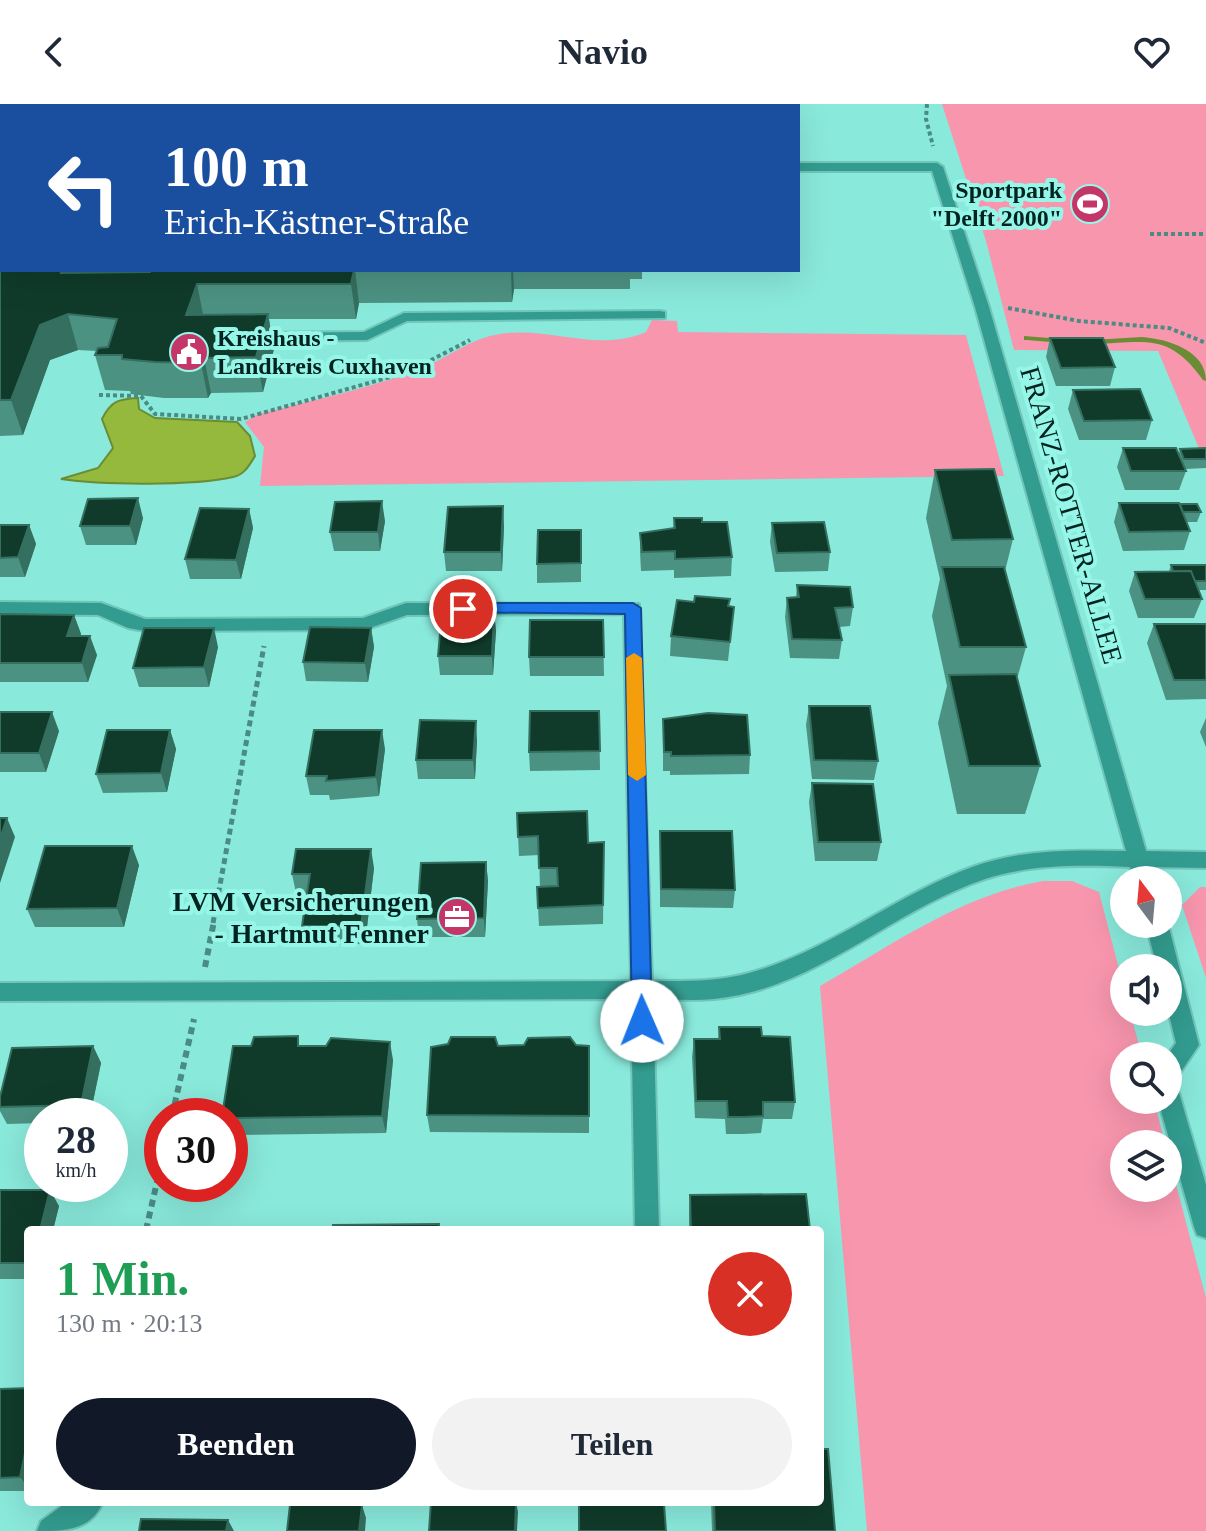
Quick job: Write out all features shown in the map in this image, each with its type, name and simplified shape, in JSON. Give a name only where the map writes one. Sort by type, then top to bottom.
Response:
[{"type":"street","points":[[800,167],[937,167]]},
{"type":"street","name":"FRANZ-ROTTER-ALLEE","points":[[937,167],[982,307],[1140,866]]},
{"type":"street","points":[[234,337],[367,336],[404,317],[660,315]]},
{"type":"street","points":[[0,608],[101,609],[134,624],[145,625],[364,624],[406,609],[633,608],[647,1226]]},
{"type":"street","points":[[1167,866],[1206,860]]},
{"type":"street","points":[[0,992],[715,990],[776,975],[961,880],[1003,866],[1025,862],[1110,868]]},
{"type":"street","points":[[1161,938],[1188,1045],[1182,1053]]},
{"type":"street","points":[[1174,1114],[1206,1227]]},
{"type":"street","points":[[51,1531],[84,1506]]},
{"type":"path","points":[[927,104],[926,119],[937,167]]},
{"type":"path","points":[[1150,234],[1206,234]]},
{"type":"path","points":[[982,307],[1002,307],[1079,321],[1169,328],[1206,343]]},
{"type":"path","points":[[99,395],[141,396],[155,414],[241,419],[262,411],[329,397],[408,372],[479,335]]},
{"type":"path","points":[[176,1098],[200,991],[268,624]]},
{"type":"path","points":[[147,1226],[152,1202]]},
{"type":"shaded area","name":"Sportpark \"Delft 2000\"","points":[[942,104],[1206,104],[1206,465],[1158,351],[1014,350],[986,241]]},
{"type":"shaded area","points":[[652,320],[677,321],[678,332],[966,335],[1004,476],[260,486],[264,447],[245,422],[258,414],[398,377],[428,366],[475,341],[495,335],[533,333],[608,340],[646,332]]},
{"type":"shaded area","points":[[138,398],[139,409],[155,418],[237,422],[250,436],[255,456],[240,474],[216,480],[147,484],[61,479],[98,468],[113,448],[102,419],[105,413],[116,402]]},
{"type":"shaded area","points":[[1043,881],[1072,881],[1099,892],[1115,954],[1110,954],[1110,1026],[1134,1026],[1138,1042],[1110,1042],[1110,1114],[1158,1114],[1162,1130],[1110,1130],[1110,1202],[1181,1202],[1206,1298],[1206,1531],[867,1531],[820,986],[928,923],[1013,888]]},
{"type":"shaded area","points":[[1200,887],[1206,887],[1206,978],[1182,905]]},
{"type":"building","points":[[0,272],[354,272],[351,284],[197,284],[186,315],[268,314],[256,357],[204,358],[201,363],[155,362],[122,359],[122,355],[95,355],[98,348],[108,347],[117,319],[68,314],[40,325],[11,400],[0,400]]},
{"type":"building","points":[[1050,338],[1103,338],[1115,367],[1061,368]]},
{"type":"building","points":[[1140,389],[1152,420],[1084,421],[1073,390]]},
{"type":"building","points":[[1123,448],[1176,448],[1186,471],[1131,471]]},
{"type":"building","points":[[1206,448],[1206,459],[1184,459],[1180,449]]},
{"type":"building","points":[[994,469],[1013,539],[952,540],[935,470]]},
{"type":"building","points":[[138,498],[130,526],[80,526],[88,499]]},
{"type":"building","points":[[382,501],[378,532],[330,532],[335,502]]},
{"type":"building","points":[[1119,503],[1179,503],[1190,531],[1129,532]]},
{"type":"building","points":[[1180,504],[1197,504],[1201,512],[1183,512]]},
{"type":"building","points":[[503,506],[501,552],[444,552],[448,507]]},
{"type":"building","points":[[200,508],[249,509],[236,560],[185,559]]},
{"type":"building","points":[[674,518],[727,522],[732,557],[675,559],[675,551],[642,552],[640,533],[675,528]]},
{"type":"building","points":[[824,522],[830,552],[777,553],[772,523]]},
{"type":"building","points":[[0,525],[29,525],[18,557],[0,558]]},
{"type":"building","points":[[538,530],[581,530],[581,563],[537,564]]},
{"type":"building","points":[[1171,565],[1206,565],[1206,581],[1195,581],[1191,571],[1173,571]]},
{"type":"building","points":[[942,567],[1004,567],[1026,647],[960,647]]},
{"type":"building","points":[[1191,571],[1202,599],[1145,599],[1135,572]]},
{"type":"building","points":[[797,585],[850,587],[853,607],[835,608],[842,640],[792,639],[787,598],[799,597]]},
{"type":"building","points":[[695,596],[730,599],[728,606],[734,607],[730,642],[671,636],[677,600],[694,602]]},
{"type":"building","points":[[442,612],[494,612],[492,656],[438,656]]},
{"type":"building","points":[[0,614],[74,615],[67,636],[90,636],[82,663],[0,663]]},
{"type":"building","points":[[530,620],[603,620],[604,657],[529,657]]},
{"type":"building","points":[[1154,624],[1206,624],[1206,680],[1174,680]]},
{"type":"building","points":[[310,627],[371,628],[365,663],[303,662]]},
{"type":"building","points":[[144,628],[214,628],[204,667],[133,668]]},
{"type":"building","points":[[1016,674],[1040,766],[969,766],[949,675]]},
{"type":"building","points":[[809,706],[870,706],[878,761],[814,760]]},
{"type":"building","points":[[530,711],[599,711],[600,751],[529,752]]},
{"type":"building","points":[[0,712],[52,712],[39,753],[0,753]]},
{"type":"building","points":[[708,713],[747,715],[750,755],[671,756],[671,752],[664,752],[663,719]]},
{"type":"building","points":[[420,720],[476,721],[473,760],[416,760]]},
{"type":"building","points":[[107,730],[170,730],[161,773],[96,774]]},
{"type":"building","points":[[314,730],[382,730],[376,777],[326,781],[327,776],[306,776]]},
{"type":"building","points":[[812,783],[873,784],[881,842],[818,842]]},
{"type":"building","points":[[587,811],[588,843],[604,842],[603,905],[538,908],[537,887],[558,886],[557,868],[539,868],[538,836],[518,837],[517,813]]},
{"type":"building","points":[[0,818],[7,818],[0,839]]},
{"type":"building","points":[[660,831],[732,831],[735,890],[661,889]]},
{"type":"building","points":[[45,846],[132,846],[117,908],[27,909]]},
{"type":"building","points":[[296,849],[371,849],[361,926],[302,926],[310,874],[292,874]]},
{"type":"building","points":[[486,862],[484,918],[417,919],[421,863]]},
{"type":"building","points":[[719,1027],[761,1027],[762,1036],[790,1037],[795,1102],[763,1102],[763,1116],[728,1117],[727,1101],[696,1101],[694,1039],[720,1039]]},
{"type":"building","points":[[298,1036],[298,1046],[326,1046],[331,1038],[390,1042],[382,1116],[248,1118],[248,1098],[225,1098],[233,1046],[251,1046],[254,1037]]},
{"type":"building","points":[[451,1037],[495,1037],[498,1046],[524,1045],[528,1038],[570,1037],[576,1045],[589,1046],[589,1116],[427,1115],[431,1047],[448,1044]]},
{"type":"building","points":[[93,1046],[82,1098],[24,1098],[24,1106],[0,1107],[12,1048]]},
{"type":"building","points":[[0,1190],[24,1190],[24,1202],[47,1202],[41,1226],[24,1226],[24,1263],[0,1263]]},
{"type":"building","points":[[806,1194],[810,1226],[691,1226],[690,1195]]},
{"type":"building","points":[[439,1224],[439,1226],[333,1226]]},
{"type":"building","points":[[24,1388],[24,1458],[20,1477],[0,1478],[0,1389]]},
{"type":"building","points":[[824,1449],[828,1449],[835,1531],[715,1531],[714,1506],[824,1506]]},
{"type":"building","points":[[290,1506],[362,1506],[359,1531],[287,1531]]},
{"type":"building","points":[[431,1506],[516,1506],[515,1531],[429,1531]]},
{"type":"building","points":[[579,1506],[664,1506],[666,1531],[579,1531]]},
{"type":"building","points":[[141,1519],[228,1520],[226,1531],[139,1531]]},
{"type":"waterway","points":[[1027,338],[1062,341]]},
{"type":"waterway","points":[[1092,342],[1142,340],[1170,344],[1194,362],[1206,378]]},
{"type":"slow traffic","points":[[634,658],[637,775]]},
{"type":"place","name":"Sportpark \"Delft 2000\"","points":[[1090,204]]},
{"type":"place","name":"Kreishaus - Landkreis Cuxhaven","points":[[189,352]]},
{"type":"place","name":"LVM Versicherungen - Hartmut Fenner","points":[[457,917]]},
{"type":"route","points":[[463,609],[633,608],[642,1021]]}]
